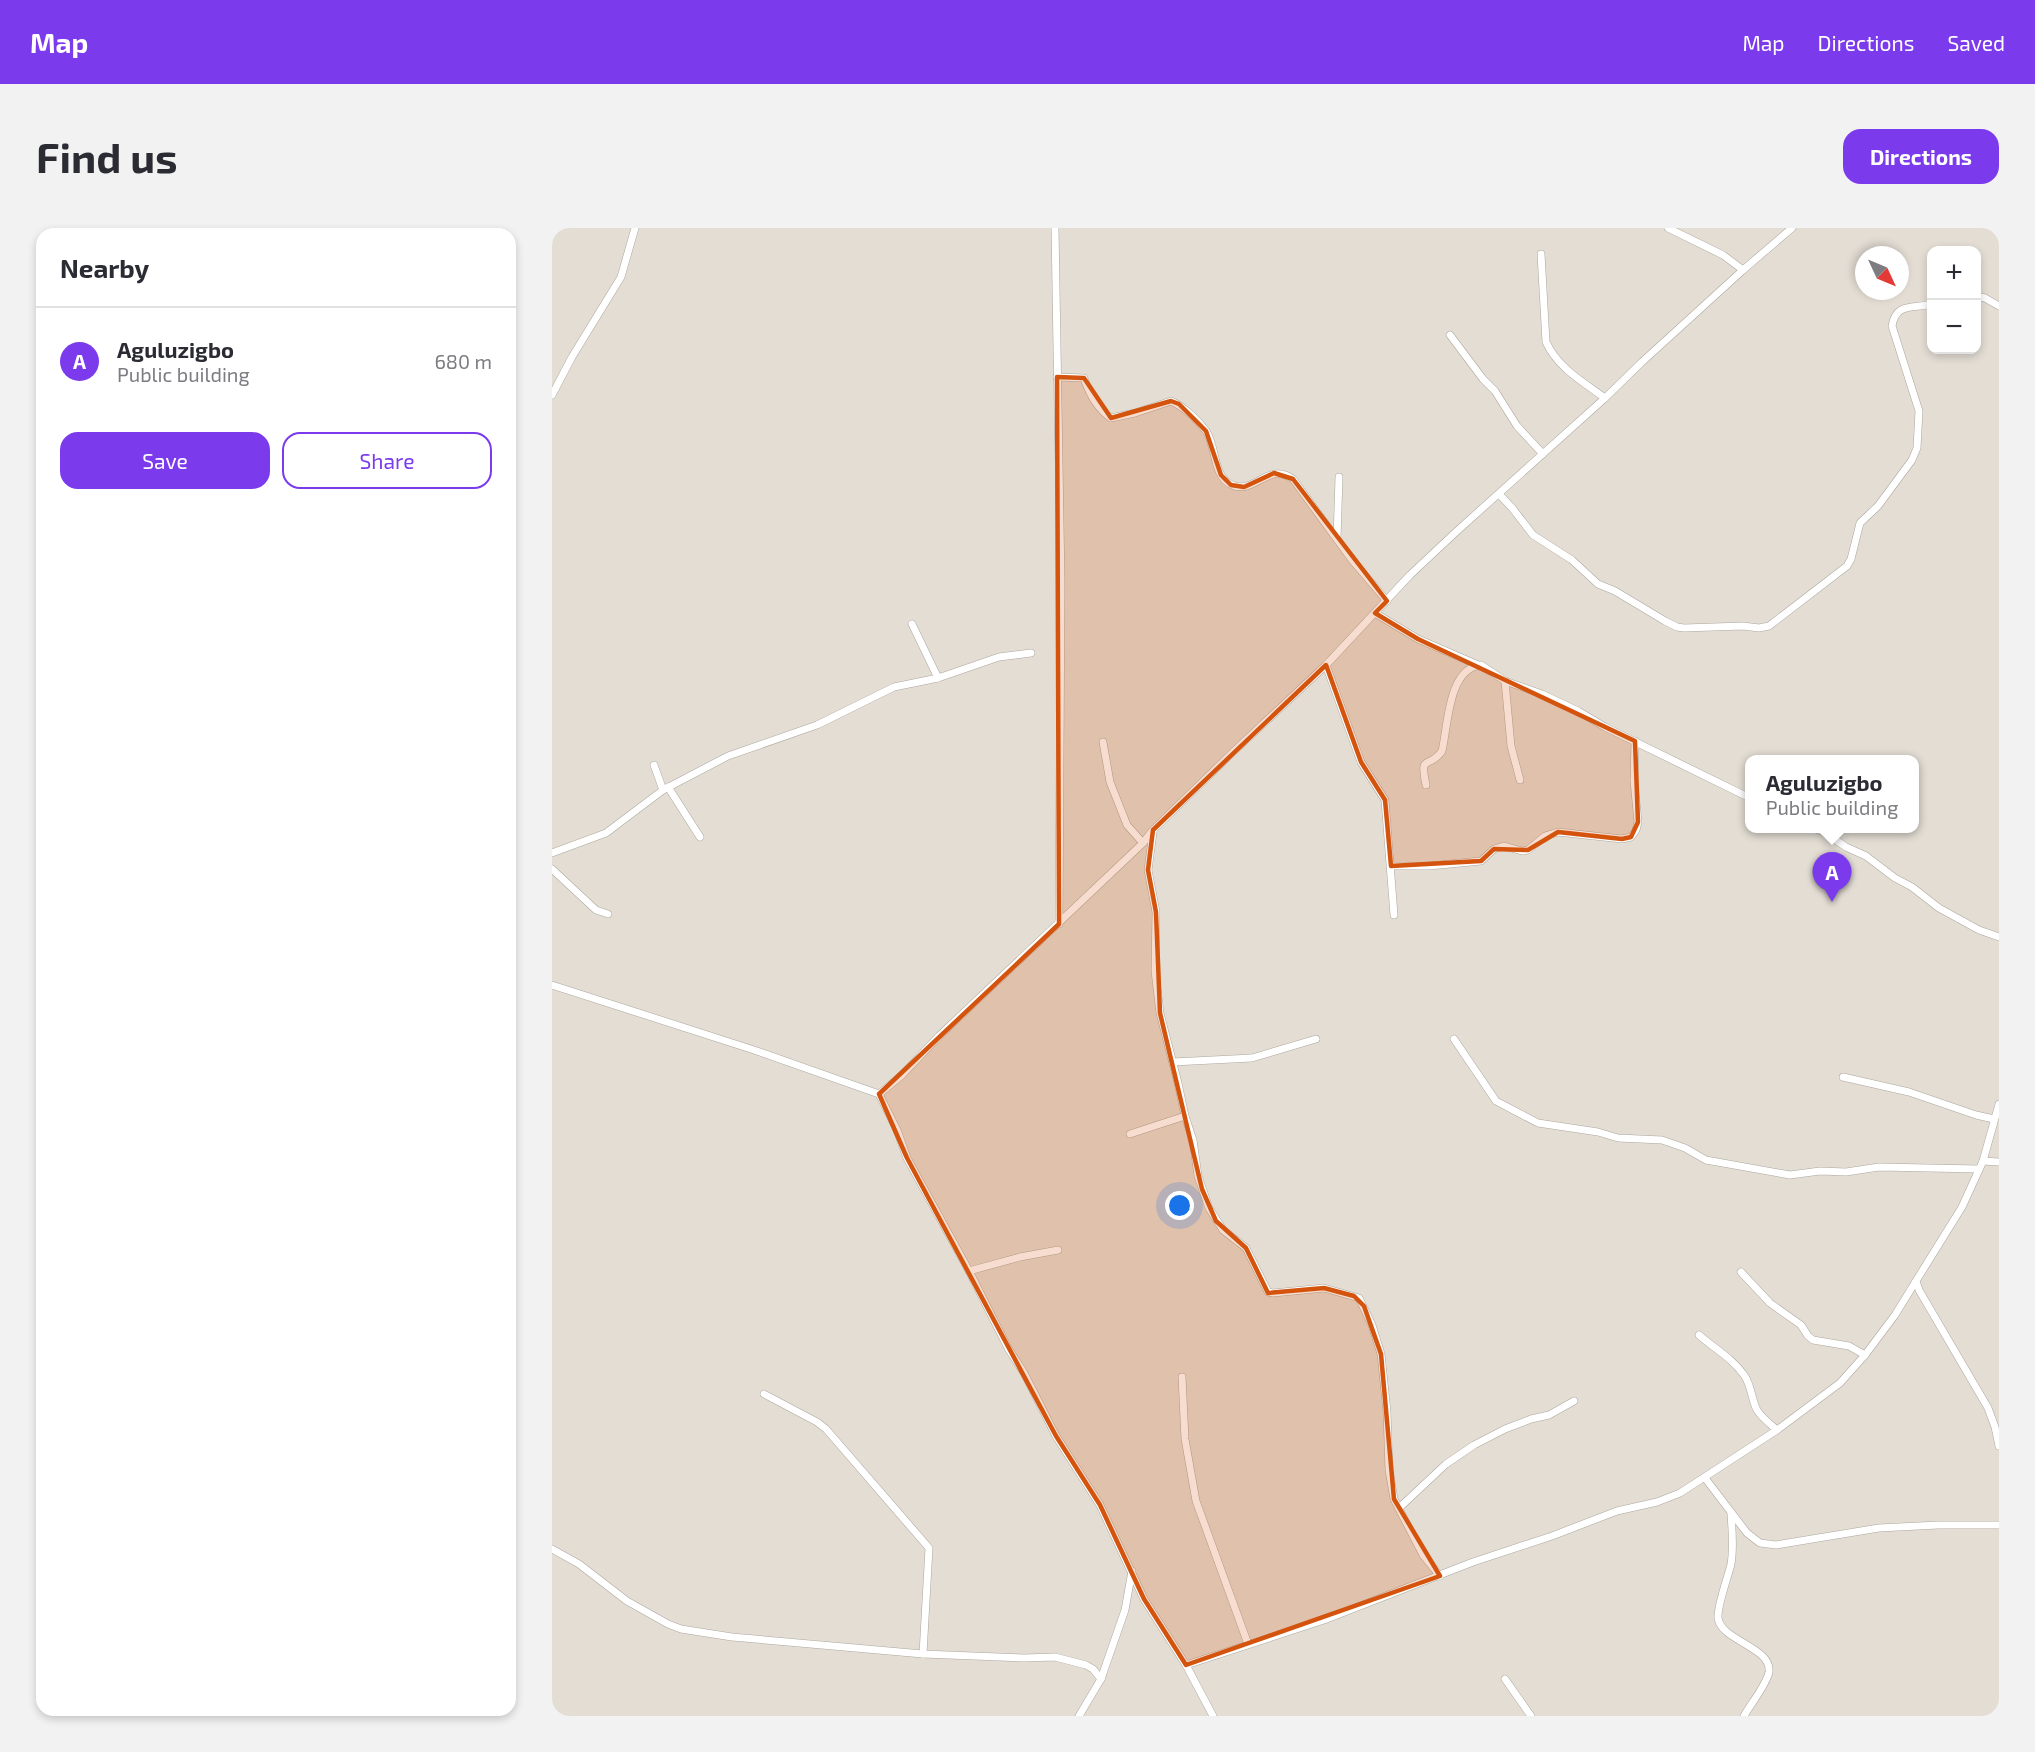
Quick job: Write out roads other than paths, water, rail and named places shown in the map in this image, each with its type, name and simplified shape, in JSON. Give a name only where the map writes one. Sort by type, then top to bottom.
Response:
[{"type":"street","points":[[552,395],[572,357],[621,277],[635,228]]},
{"type":"street","points":[[1055,228],[1061,582],[1059,924]]},
{"type":"street","points":[[1668,228],[1723,255],[1743,270]]},
{"type":"street","points":[[879,1094],[901,1076],[939,1036],[1143,843],[1153,830],[1326,664],[1441,545],[1792,228]]},
{"type":"street","points":[[1541,254],[1546,342],[1551,355],[1605,398]]},
{"type":"street","points":[[1981,297],[1999,306]]},
{"type":"street","points":[[1499,494],[1533,534],[1572,560],[1591,579],[1677,627],[1743,626],[1759,628],[1769,626],[1847,566],[1851,559],[1860,523],[1878,506],[1912,460],[1917,448],[1918,411],[1892,326],[1897,311],[1927,305]]},
{"type":"street","points":[[1450,335],[1483,379],[1495,391],[1517,426],[1543,454]]},
{"type":"street","points":[[1057,376],[1084,378],[1089,392],[1103,413],[1111,418],[1171,401],[1179,404],[1206,431],[1221,474],[1231,485],[1244,487],[1274,473],[1285,473],[1293,479],[1320,519],[1387,601]]},
{"type":"street","points":[[1337,539],[1339,477]]},
{"type":"street","points":[[1375,613],[1418,639],[1478,665],[1481,664],[1505,681],[1560,703],[1745,796]]},
{"type":"street","points":[[912,624],[938,678]]},
{"type":"street","points":[[552,853],[606,833],[665,789],[728,756],[817,725],[894,687],[938,678],[999,657],[1031,654]]},
{"type":"street","points":[[1326,664],[1360,762],[1385,800],[1394,915]]},
{"type":"street","points":[[1426,785],[1422,768],[1424,764],[1439,756],[1442,751],[1456,684],[1478,665]]},
{"type":"street","points":[[1505,681],[1511,746],[1520,780]]},
{"type":"street","points":[[1391,866],[1429,866],[1481,861],[1494,849],[1504,846],[1522,851],[1528,850],[1545,836],[1558,832],[1622,839],[1631,837],[1638,822],[1634,781],[1635,741]]},
{"type":"street","points":[[1103,742],[1110,782],[1126,825],[1143,843]]},
{"type":"street","points":[[654,765],[665,789],[700,837]]},
{"type":"street","points":[[1153,830],[1148,870],[1156,912],[1155,971],[1160,1013],[1193,1140],[1200,1183],[1209,1208],[1223,1230],[1246,1248],[1268,1292],[1324,1288],[1359,1298],[1372,1325],[1381,1354],[1387,1412],[1389,1470],[1394,1499],[1423,1555],[1440,1576]]},
{"type":"street","points":[[1825,833],[1846,847],[1866,856],[1949,913],[1979,930],[1999,937]]},
{"type":"street","points":[[552,869],[596,910],[608,914]]},
{"type":"street","points":[[552,985],[754,1050],[879,1094],[897,1130],[907,1158],[1056,1436],[1100,1505],[1144,1599],[1186,1665],[1213,1716]]},
{"type":"street","points":[[1173,1062],[1263,1056],[1316,1039]]},
{"type":"street","points":[[1454,1039],[1496,1101],[1538,1123],[1598,1132],[1618,1138],[1662,1140],[1685,1148],[1706,1160],[1790,1175],[1820,1171],[1846,1173],[1879,1167],[1979,1169]]},
{"type":"street","points":[[1843,1077],[1900,1089],[1976,1116],[1994,1119]]},
{"type":"street","points":[[1186,1665],[1324,1620],[1473,1562],[1552,1536],[1617,1511],[1680,1494],[1776,1430],[1840,1383],[1865,1355],[1895,1315],[1962,1207],[1983,1161],[1999,1104]]},
{"type":"street","points":[[1131,1134],[1185,1116]]},
{"type":"street","points":[[1983,1161],[1998,1164]]},
{"type":"street","points":[[969,1271],[1020,1257],[1058,1250]]},
{"type":"street","points":[[1741,1272],[1770,1303],[1801,1324],[1813,1340],[1849,1346],[1865,1355]]},
{"type":"street","points":[[1916,1281],[1919,1290],[1988,1408],[1999,1446]]},
{"type":"street","points":[[1699,1335],[1718,1348],[1744,1376],[1750,1385],[1756,1408],[1776,1430]]},
{"type":"street","points":[[1182,1377],[1185,1439],[1196,1501],[1248,1644]]},
{"type":"street","points":[[764,1394],[826,1429],[929,1548],[923,1654]]},
{"type":"street","points":[[1399,1508],[1446,1464],[1474,1445],[1531,1419],[1549,1416],[1574,1401]]},
{"type":"street","points":[[1706,1478],[1747,1533],[1760,1543],[1776,1545],[1879,1528],[1999,1525]]},
{"type":"street","points":[[1731,1511],[1733,1535],[1731,1562],[1718,1617],[1721,1626],[1763,1656],[1768,1665],[1768,1674],[1744,1716]]},
{"type":"street","points":[[552,1549],[579,1564],[627,1601],[681,1629],[923,1654],[1055,1657],[1086,1665],[1093,1669],[1101,1679]]},
{"type":"street","points":[[1079,1716],[1101,1679],[1125,1610],[1132,1571]]},
{"type":"street","points":[[1505,1679],[1531,1716]]},
{"type":"place","name":"Aguluzigbo","points":[[1832,902]]}]
